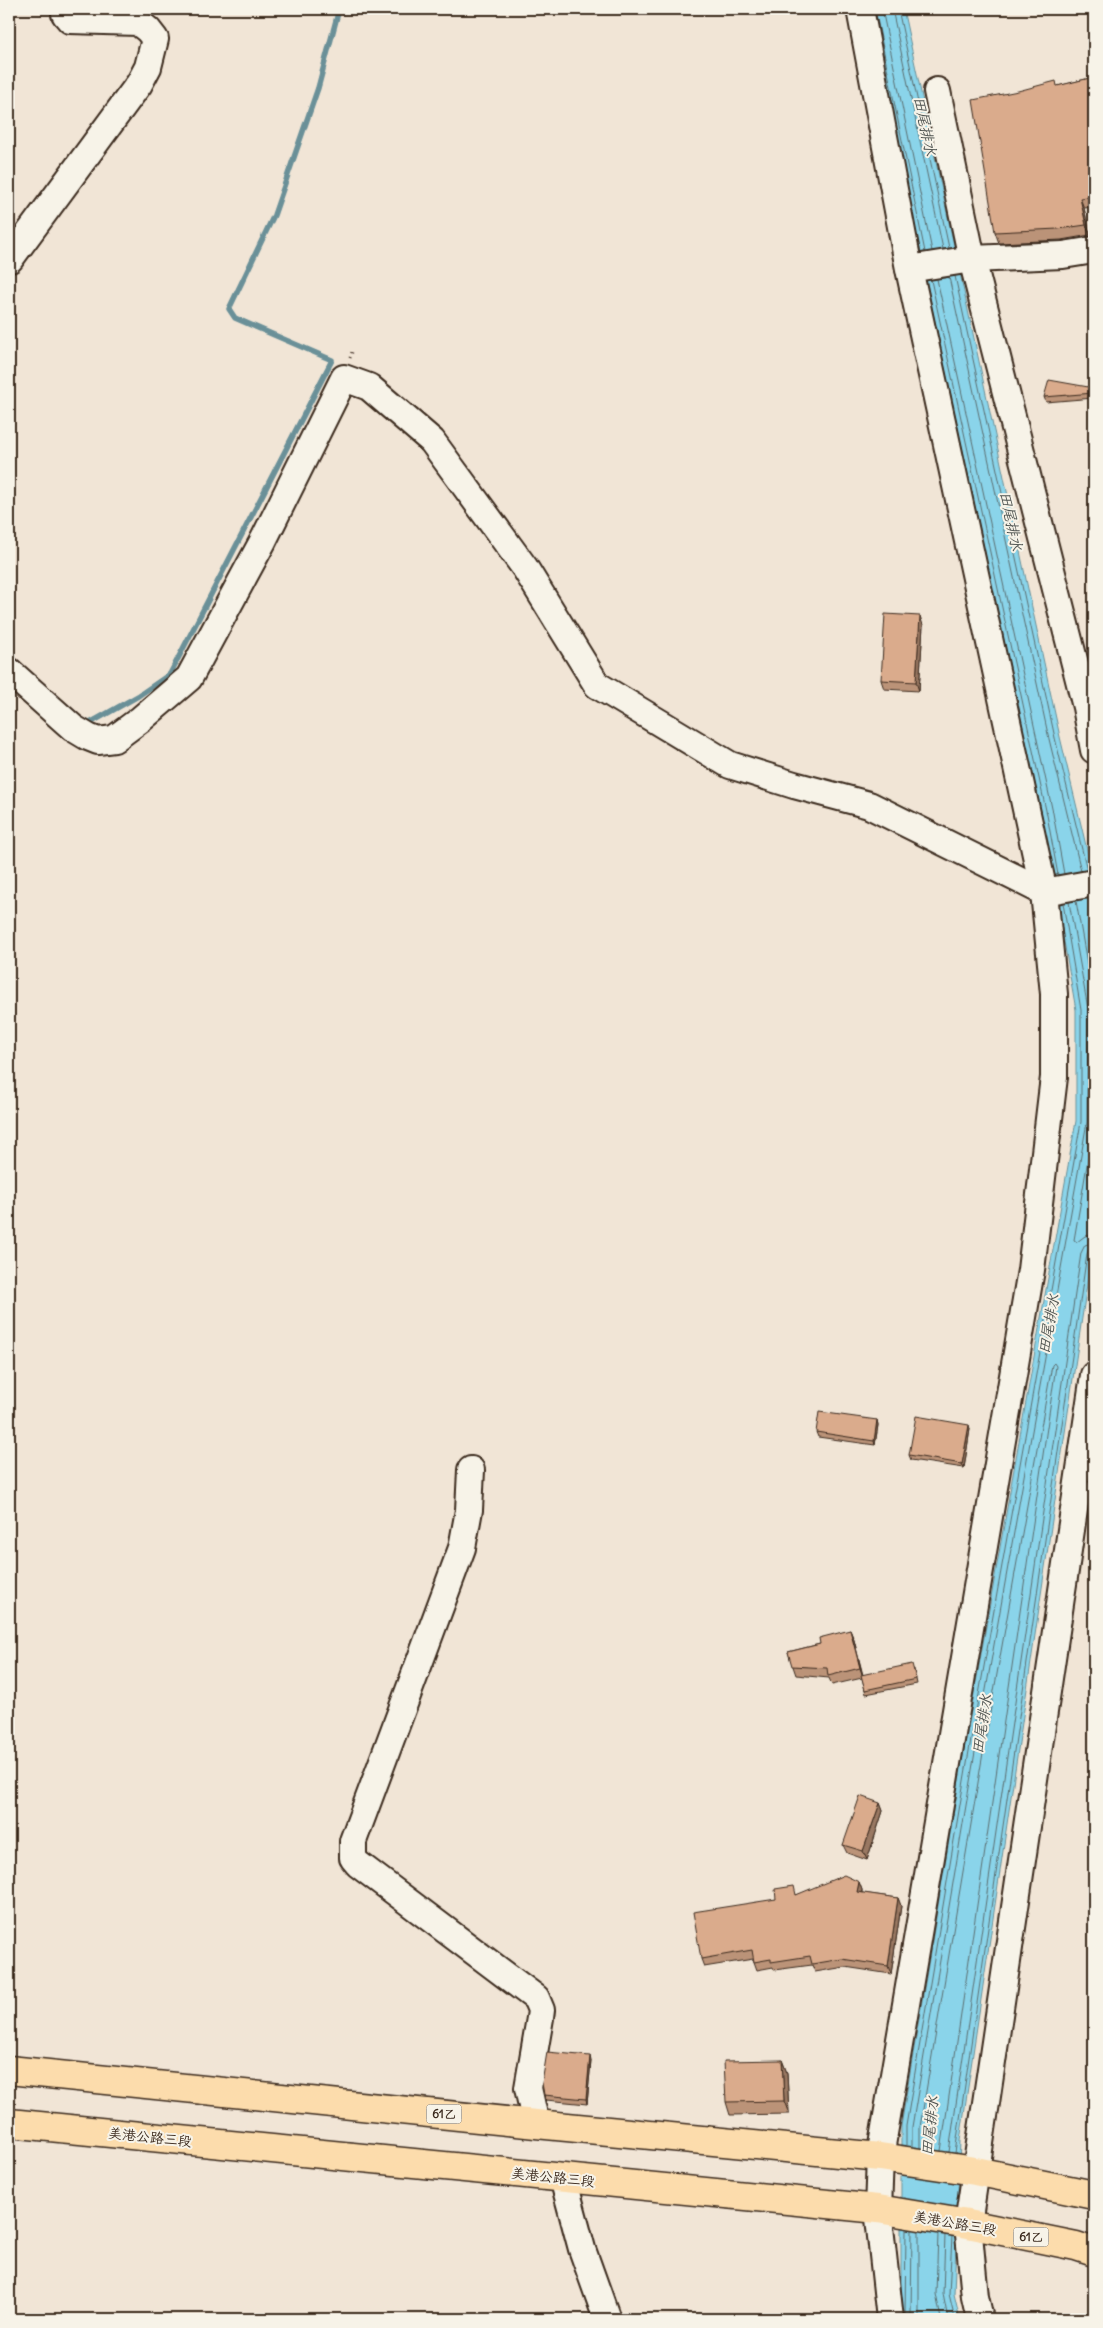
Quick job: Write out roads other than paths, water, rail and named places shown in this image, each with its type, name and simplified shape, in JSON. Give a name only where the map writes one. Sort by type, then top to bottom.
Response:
[{"type":"main road","name":"61乙","points":[[9,2070],[880,2157],[975,2171],[1094,2195]]},
{"type":"main road","name":"美港公路三段","points":[[9,2123],[878,2209],[968,2224],[1076,2246],[1094,2252]]},
{"type":"street","points":[[10,259],[139,84],[148,67],[155,39],[138,22],[70,20],[65,14],[65,9]]},
{"type":"street","points":[[860,9],[909,270],[1044,892],[1054,994],[1054,1077],[1031,1270],[880,2157],[878,2209],[890,2319]]},
{"type":"street","points":[[937,92],[972,259],[1086,706],[1094,750]]},
{"type":"street","points":[[909,270],[972,259],[1063,255],[1094,250]]},
{"type":"street","points":[[9,671],[73,728],[98,741],[114,739],[141,719],[189,678],[263,541],[344,378],[370,387],[432,441],[525,568],[597,685],[730,765],[794,785],[870,805],[1044,892],[1094,883]]},
{"type":"street","points":[[980,2319],[975,2297],[968,2224],[1094,1375]]},
{"type":"street","points":[[471,1470],[469,1510],[462,1548],[353,1841],[353,1858],[366,1870],[536,1998],[541,2010],[528,2088],[536,2124]]},
{"type":"street","points":[[563,2178],[582,2249],[607,2319]]},
{"type":"water","name":"田尾排水","points":[[870,9],[903,9],[1060,737],[1094,879],[1094,1237],[960,2141],[954,2294],[960,2319],[901,2319],[901,2126],[965,1744],[1076,1121],[1076,1010],[1042,816],[936,327]]},
{"type":"waterway","points":[[84,721],[90,723],[138,696],[170,674],[332,360],[235,318],[229,309],[274,215],[318,88],[339,9]]}]
